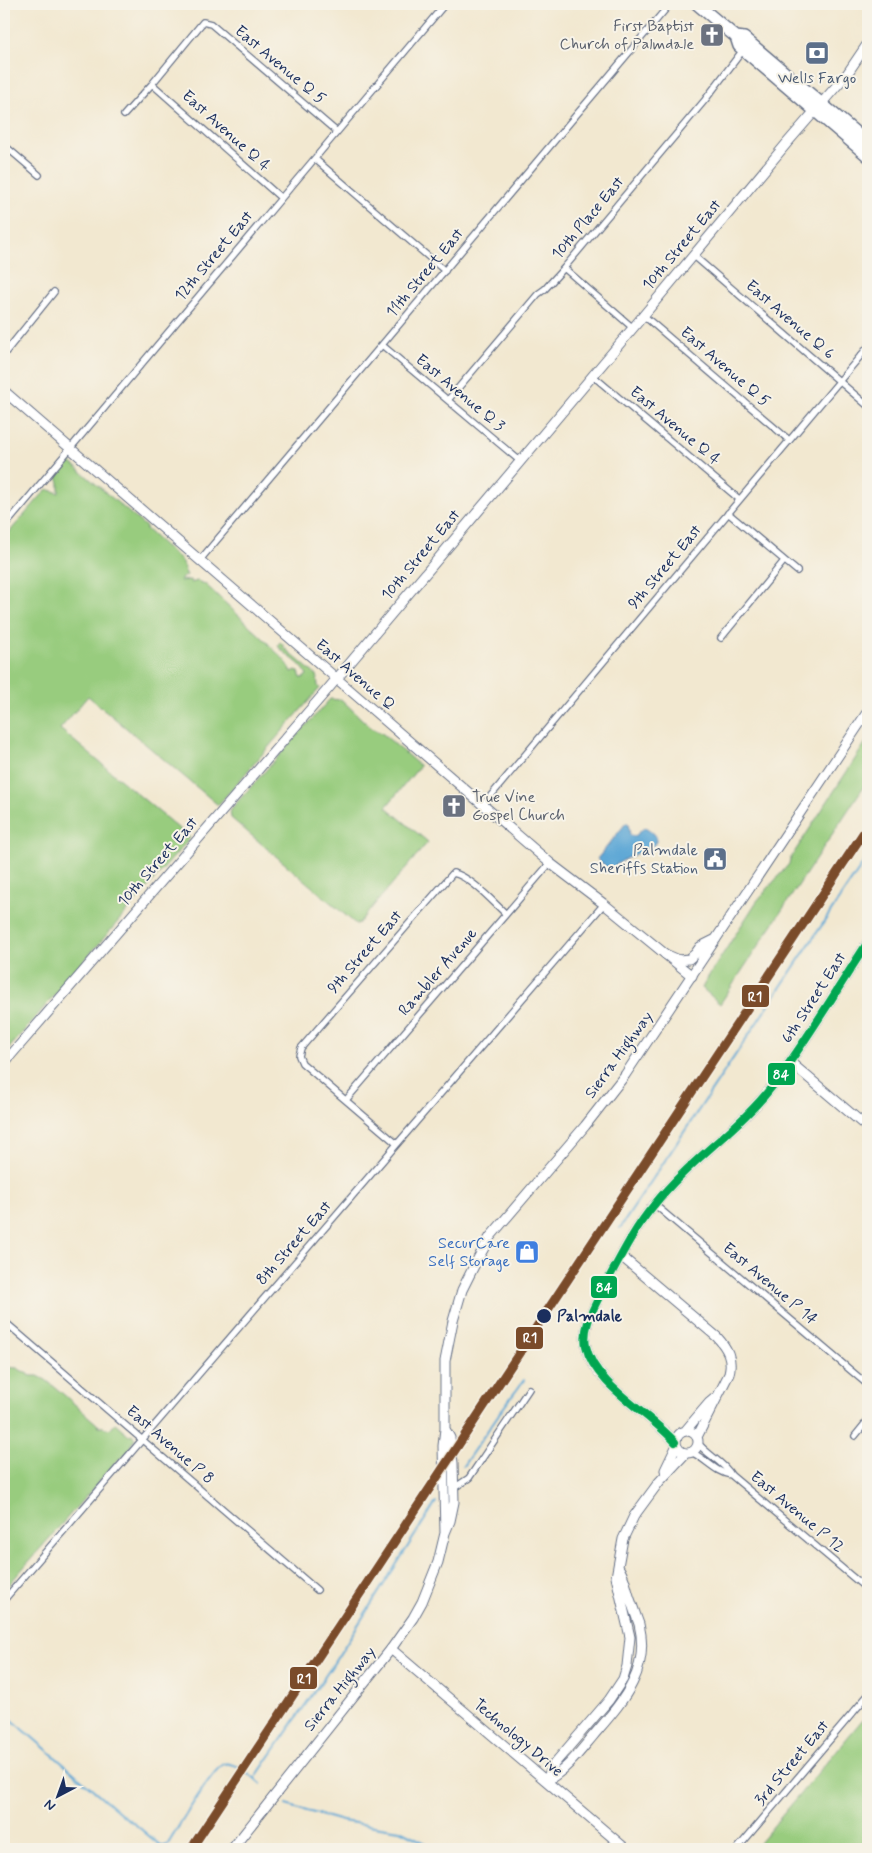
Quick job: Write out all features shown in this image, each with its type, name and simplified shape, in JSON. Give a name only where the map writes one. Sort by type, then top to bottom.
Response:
[{"type":"highway","points":[[697,4],[736,36],[744,38],[819,107],[868,156]]},
{"type":"highway","points":[[736,36],[739,46],[743,50],[868,143]]},
{"type":"main road","name":"10th Street East","points":[[4,1063],[336,679],[857,62],[868,43]]},
{"type":"main road","name":"10th Street East","points":[[857,62],[868,55]]},
{"type":"main road","name":"East Avenue Q","points":[[4,391],[550,863],[604,904],[692,976]]},
{"type":"main road","name":"Sierra Highway","points":[[445,1533],[443,1446],[445,1429],[445,1360],[462,1290],[474,1264],[490,1237],[585,1126],[625,1075],[868,711]]},
{"type":"main road","points":[[665,954],[679,960],[689,959],[700,948],[717,939]]},
{"type":"main road","name":"6th Street East","points":[[676,1444],[664,1430],[601,1375],[591,1359],[586,1346],[586,1331],[590,1317],[621,1256],[638,1226],[654,1204],[671,1185],[751,1111],[790,1062],[868,942]]},
{"type":"main road","points":[[790,1062],[868,1128]]},
{"type":"main road","points":[[621,1256],[711,1332],[726,1347],[730,1358],[731,1367],[726,1380],[715,1398],[708,1403],[686,1430],[677,1435],[676,1444],[659,1482]]},
{"type":"main road","points":[[546,1781],[562,1772],[622,1702],[635,1679],[641,1645],[639,1626],[625,1584],[624,1574],[618,1567],[623,1539],[627,1528],[659,1482],[688,1453],[696,1448],[701,1425],[714,1406],[715,1398]]},
{"type":"main road","name":"Sierra Highway","points":[[232,1849],[414,1618],[438,1562],[454,1502],[450,1438],[445,1429]]},
{"type":"main road","points":[[686,1430],[692,1432],[697,1440]]},
{"type":"main road","points":[[676,1444],[688,1453]]},
{"type":"main road","name":"Technology Drive","points":[[391,1649],[626,1849]]},
{"type":"street","name":"12th Street East","points":[[4,527],[445,4]]},
{"type":"street","name":"11th Street East","points":[[200,560],[670,4]]},
{"type":"street","name":"East Avenue Q 5","points":[[152,84],[203,22],[211,24],[338,132]]},
{"type":"street","name":"10th Place East","points":[[448,400],[538,294],[564,268],[713,90],[743,50]]},
{"type":"street","points":[[124,115],[152,84]]},
{"type":"street","name":"East Avenue Q 4","points":[[152,84],[281,198]]},
{"type":"street","points":[[4,144],[39,175]]},
{"type":"street","points":[[314,159],[445,271]]},
{"type":"street","name":"East Avenue Q 6","points":[[694,255],[868,406]]},
{"type":"street","points":[[564,268],[633,328]]},
{"type":"street","points":[[4,354],[54,292]]},
{"type":"street","name":"East Avenue Q 5","points":[[643,315],[789,440]]},
{"type":"street","name":"East Avenue Q 3","points":[[382,345],[520,461]]},
{"type":"street","name":"9th Street East","points":[[483,805],[868,347]]},
{"type":"street","name":"East Avenue Q 4","points":[[592,374],[739,499]]},
{"type":"street","points":[[728,514],[797,571]]},
{"type":"street","points":[[721,638],[784,561]]},
{"type":"street","name":"Rambler Avenue","points":[[346,1100],[550,863]]},
{"type":"street","name":"9th Street East","points":[[346,1100],[302,1063],[299,1056],[300,1048],[453,873],[460,874],[506,914]]},
{"type":"street","name":"8th Street East","points":[[4,1600],[604,904]]},
{"type":"street","points":[[346,1100],[397,1144]]},
{"type":"street","name":"East Avenue P 14","points":[[654,1204],[868,1384]]},
{"type":"street","name":"East Avenue P 8","points":[[4,1321],[317,1590]]},
{"type":"street","points":[[454,1488],[469,1478],[529,1390]]},
{"type":"street","points":[[855,1436],[868,1420]]},
{"type":"street","name":"East Avenue P 12","points":[[697,1440],[706,1452],[728,1469],[731,1475],[868,1590]]},
{"type":"street","name":"East Avenue P 12","points":[[688,1453],[702,1457],[723,1474],[731,1475]]},
{"type":"street","name":"3rd Street East","points":[[737,1849],[868,1695]]},
{"type":"green space","points":[[69,461],[146,527],[180,560],[187,575],[180,581],[190,580],[191,583],[197,581],[205,584],[266,641],[287,663],[292,672],[296,670],[301,678],[303,678],[307,675],[305,670],[281,650],[278,646],[280,642],[283,647],[317,676],[320,688],[218,805],[88,696],[60,729],[190,838],[4,1054],[4,538],[47,489],[59,493],[58,475],[55,476],[64,464]]},
{"type":"green space","points":[[330,699],[342,700],[371,728],[383,734],[420,766],[386,807],[428,842],[357,925],[231,818],[230,810]]},
{"type":"green space","points":[[868,739],[868,780],[720,1004],[702,988],[708,977],[757,901],[789,864],[790,859]]},
{"type":"green space","points":[[4,1367],[17,1368],[31,1376],[38,1376],[46,1380],[99,1426],[110,1429],[115,1423],[129,1435],[132,1434],[135,1439],[128,1452],[116,1462],[4,1590]]},
{"type":"green space","points":[[868,1713],[868,1849],[754,1849]]},
{"type":"water","points":[[626,823],[628,823],[630,835],[635,836],[645,827],[655,835],[657,842],[609,869],[597,859]]},
{"type":"waterway","points":[[620,1228],[868,856]]},
{"type":"waterway","points":[[463,1466],[524,1380]]},
{"type":"waterway","points":[[255,1778],[330,1669],[436,1502]]},
{"type":"waterway","points":[[4,1713],[161,1846],[168,1844],[204,1787],[224,1764],[239,1767],[261,1784]]},
{"type":"waterway","points":[[286,1805],[342,1821],[400,1830],[437,1849]]},
{"type":"railway","points":[[191,1849],[868,826]]},
{"type":"transit line","name":"R1","points":[[191,1849],[868,826]]},
{"type":"transit line","name":"84","points":[[675,1442],[611,1386],[591,1360],[585,1339],[590,1316],[621,1256],[646,1215],[668,1189],[745,1116],[774,1084],[811,1032],[868,942]]},
{"type":"place","name":"First Baptist Church of Palmdale","points":[[712,35]]},
{"type":"place","name":"Wells Fargo","points":[[817,53]]},
{"type":"place","name":"True Vine Gospel Church","points":[[454,806]]},
{"type":"place","name":"Palmdale Sheriffs Station","points":[[715,859]]},
{"type":"place","name":"SecurCare Self Storage","points":[[527,1252]]},
{"type":"place","name":"Palmdale","points":[[544,1316]]}]
